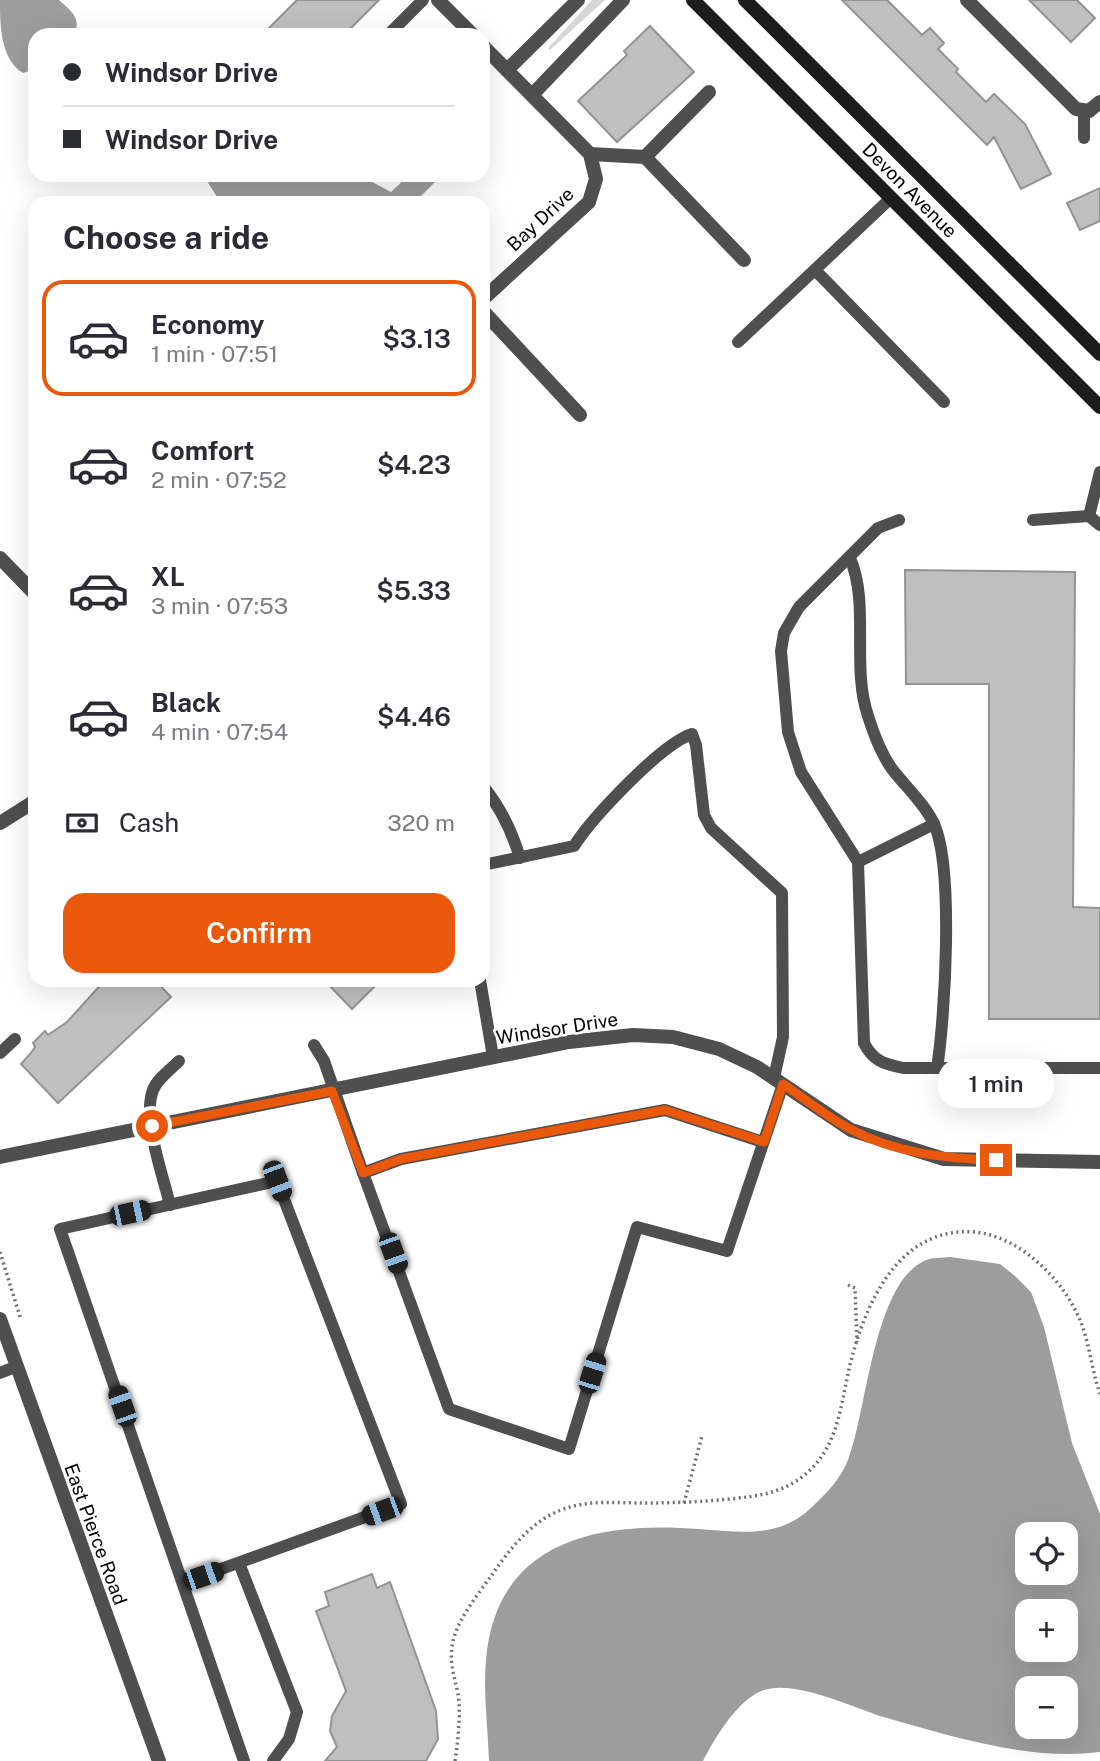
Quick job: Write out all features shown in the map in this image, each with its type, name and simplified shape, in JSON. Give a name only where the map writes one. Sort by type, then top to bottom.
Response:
[{"type":"main road","name":"Devon Avenue","points":[[692,0],[1100,407]]},
{"type":"main road","name":"Devon Avenue","points":[[745,0],[1100,354]]},
{"type":"street","points":[[438,0],[465,28]]},
{"type":"street","points":[[507,70],[578,0]]},
{"type":"street","points":[[531,95],[623,0]]},
{"type":"street","points":[[967,0],[1070,104],[1084,111],[1100,102]]},
{"type":"street","points":[[490,53],[590,154],[645,157],[744,260]]},
{"type":"street","points":[[645,157],[709,92]]},
{"type":"street","name":"Bay Drive","points":[[490,293],[589,202],[596,179],[590,154]]},
{"type":"street","points":[[490,319],[580,415]]},
{"type":"street","points":[[0,558],[28,587]]},
{"type":"street","points":[[0,823],[28,805]]},
{"type":"street","name":"Windsor Drive","points":[[0,1157],[569,1042],[633,1035],[673,1037],[719,1049],[778,1081],[851,1130],[944,1159],[1100,1162]]},
{"type":"street","name":"East Pierce Road","points":[[0,1319],[15,1367],[159,1761]]},
{"type":"lane","points":[[395,28],[424,0]]},
{"type":"lane","points":[[1084,111],[1084,138]]},
{"type":"lane","points":[[738,342],[891,198]]},
{"type":"lane","points":[[815,270],[944,402]]},
{"type":"lane","points":[[1089,516],[1099,492],[1100,472]]},
{"type":"lane","points":[[1033,520],[1089,516],[1100,525]]},
{"type":"lane","points":[[899,520],[878,528],[799,607],[784,633],[781,675],[788,732],[801,772],[858,862],[864,1043],[871,1056],[886,1065],[937,1068],[1100,1068]]},
{"type":"lane","points":[[850,558],[858,576],[858,646],[867,714],[889,765],[934,824],[945,877],[943,1031],[937,1068]]},
{"type":"lane","points":[[314,1045],[324,1061],[332,1091],[449,1409],[569,1449],[637,1227],[727,1251],[764,1142],[778,1081],[783,1037],[782,893],[711,828],[704,815],[696,745],[692,734],[669,746],[584,829],[574,846],[490,864]]},
{"type":"lane","points":[[490,796],[503,814],[520,858]]},
{"type":"lane","points":[[858,862],[934,824]]},
{"type":"lane","points":[[481,987],[493,1057]]},
{"type":"lane","points":[[0,1053],[15,1039]]},
{"type":"lane","points":[[170,1205],[152,1126],[153,1088],[179,1061]]},
{"type":"lane","points":[[363,1173],[401,1159],[665,1110],[764,1142]]},
{"type":"lane","points":[[185,1582],[401,1504],[277,1181],[60,1229],[185,1582],[244,1761]]},
{"type":"lane","points":[[0,1373],[15,1367]]},
{"type":"lane","points":[[239,1563],[298,1712],[289,1739],[273,1761]]},
{"type":"path","points":[[455,1761],[459,1700],[452,1647],[458,1626],[520,1539],[534,1526],[566,1508],[585,1504],[684,1503],[780,1492],[816,1466],[826,1453],[837,1429],[857,1345],[874,1297],[885,1278],[912,1248],[928,1238],[945,1233],[982,1233],[1006,1242],[1046,1269],[1081,1324],[1100,1394]]},
{"type":"path","points":[[848,1285],[855,1288],[857,1345]]},
{"type":"path","points":[[684,1503],[702,1436]]},
{"type":"shaded area","points":[[0,0],[59,0],[71,11],[77,24],[76,28],[28,28],[28,71],[23,73],[10,59],[1,30]]},
{"type":"shaded area","points":[[592,0],[605,0],[550,50],[548,48]]},
{"type":"shaded area","points":[[208,182],[372,182],[391,192],[402,182],[435,182],[421,196],[216,196]]},
{"type":"shaded area","points":[[950,1257],[1000,1264],[1031,1292],[1044,1327],[1072,1443],[1100,1514],[1100,1752],[1047,1753],[992,1746],[887,1718],[805,1691],[772,1688],[750,1697],[734,1713],[703,1761],[489,1761],[485,1698],[486,1660],[494,1620],[509,1588],[531,1564],[558,1546],[590,1535],[661,1527],[760,1531],[774,1529],[800,1517],[833,1485],[848,1460],[874,1352],[893,1295],[907,1274],[924,1261]]},
{"type":"building","points":[[297,0],[379,0],[351,28],[269,28]]},
{"type":"building","points":[[842,0],[887,0],[922,35],[930,28],[944,43],[938,49],[958,69],[956,72],[986,102],[994,94],[1025,124],[1051,174],[1021,189],[994,137],[987,145]]},
{"type":"building","points":[[1029,0],[1077,0],[1095,18],[1071,42]]},
{"type":"building","points":[[650,26],[694,72],[617,142],[578,101],[627,55],[624,51]]},
{"type":"building","points":[[1100,188],[1100,221],[1080,230],[1067,203]]},
{"type":"building","points":[[905,570],[1075,572],[1073,907],[1100,908],[1100,1019],[989,1019],[989,684],[906,684]]},
{"type":"building","points":[[99,987],[162,987],[171,997],[58,1103],[21,1064],[35,1047],[33,1043],[45,1031],[48,1035],[67,1022]]},
{"type":"building","points":[[331,987],[374,987],[352,1009]]},
{"type":"building","points":[[372,1574],[377,1588],[390,1582],[436,1711],[438,1739],[426,1761],[325,1761],[337,1747],[330,1731],[332,1716],[346,1691],[316,1611],[329,1606],[325,1592]]},
{"type":"route","points":[[152,1126],[332,1091],[363,1173],[401,1159],[665,1110],[764,1142],[783,1084],[851,1130],[883,1142],[944,1159],[996,1160]]}]
